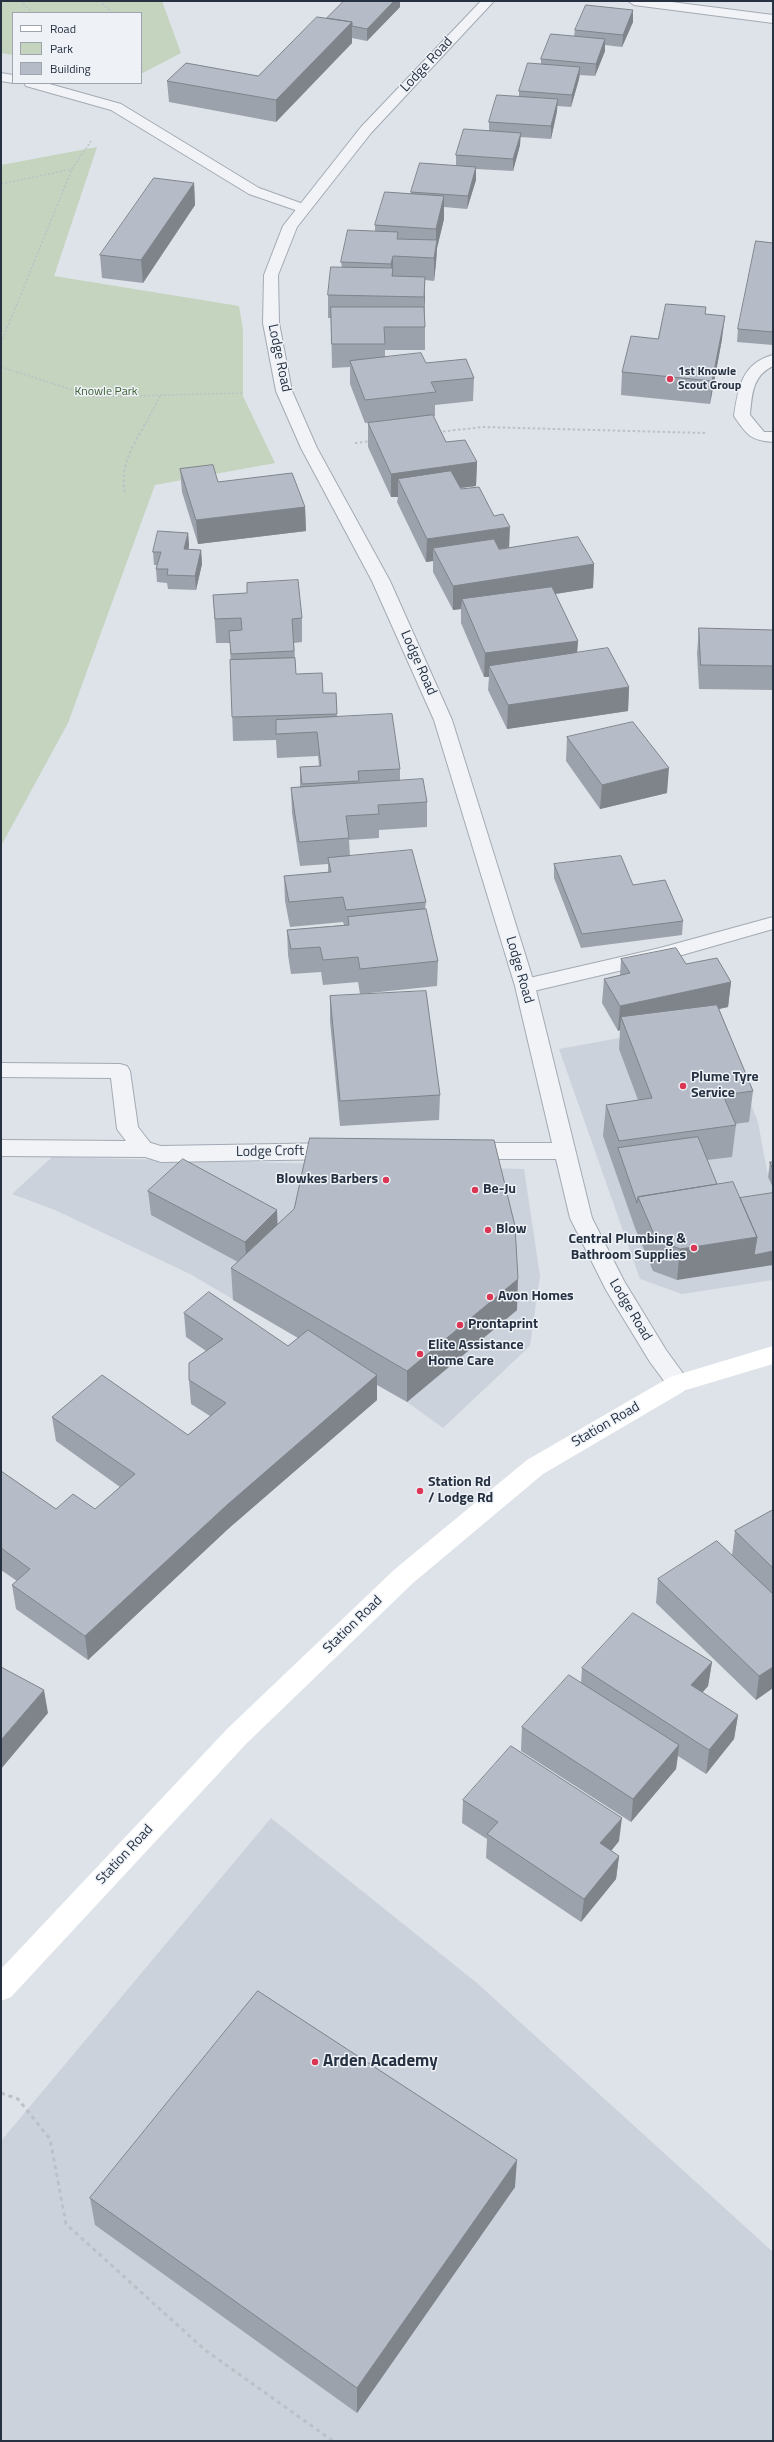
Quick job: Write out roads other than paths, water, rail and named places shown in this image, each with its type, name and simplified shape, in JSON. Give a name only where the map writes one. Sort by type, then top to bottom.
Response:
[{"type":"main road","name":"Station Road","points":[[1,1988],[237,1736],[404,1576],[535,1467],[678,1383],[773,1355]]},
{"type":"street","name":"Lodge Road","points":[[488,1],[366,130],[290,226],[271,275],[271,324],[284,391],[310,448],[381,581],[443,720],[525,986],[581,1218],[614,1284],[658,1356],[678,1383]]},
{"type":"street","points":[[634,1],[773,19]]},
{"type":"street","points":[[1,77],[12,79]]},
{"type":"street","points":[[35,84],[116,107],[254,191],[304,209]]},
{"type":"street","points":[[766,437],[742,416],[746,380],[763,364],[773,360]]},
{"type":"street","points":[[525,986],[661,954],[773,923]]},
{"type":"street","points":[[1,1070],[120,1071],[128,1129],[144,1148]]},
{"type":"street","points":[[1,1148],[144,1148]]},
{"type":"street","name":"Lodge Croft","points":[[144,1148],[161,1154],[361,1151]]},
{"type":"street","points":[[447,1151],[564,1151]]},
{"type":"place","name":"1st Knowle Scout Group","points":[[670,379]]},
{"type":"place","name":"Plume Tyre Service","points":[[683,1086]]},
{"type":"place","name":"Blowkes Barbers","points":[[386,1180]]},
{"type":"place","name":"Be-Ju","points":[[475,1190]]},
{"type":"place","name":"Blow","points":[[488,1230]]},
{"type":"place","name":"Central Plumbing & Bathroom Supplies","points":[[694,1248]]},
{"type":"place","name":"Avon Homes","points":[[490,1297]]},
{"type":"place","name":"Prontaprint","points":[[460,1325]]},
{"type":"place","name":"Elite Assistance Home Care","points":[[420,1354]]},
{"type":"place","name":"Station Rd / Lodge Rd","points":[[420,1491]]},
{"type":"place","name":"Arden Academy","points":[[315,2062]]},
{"type":"park label","name":"Knowle Park","points":[[106,392]]}]
